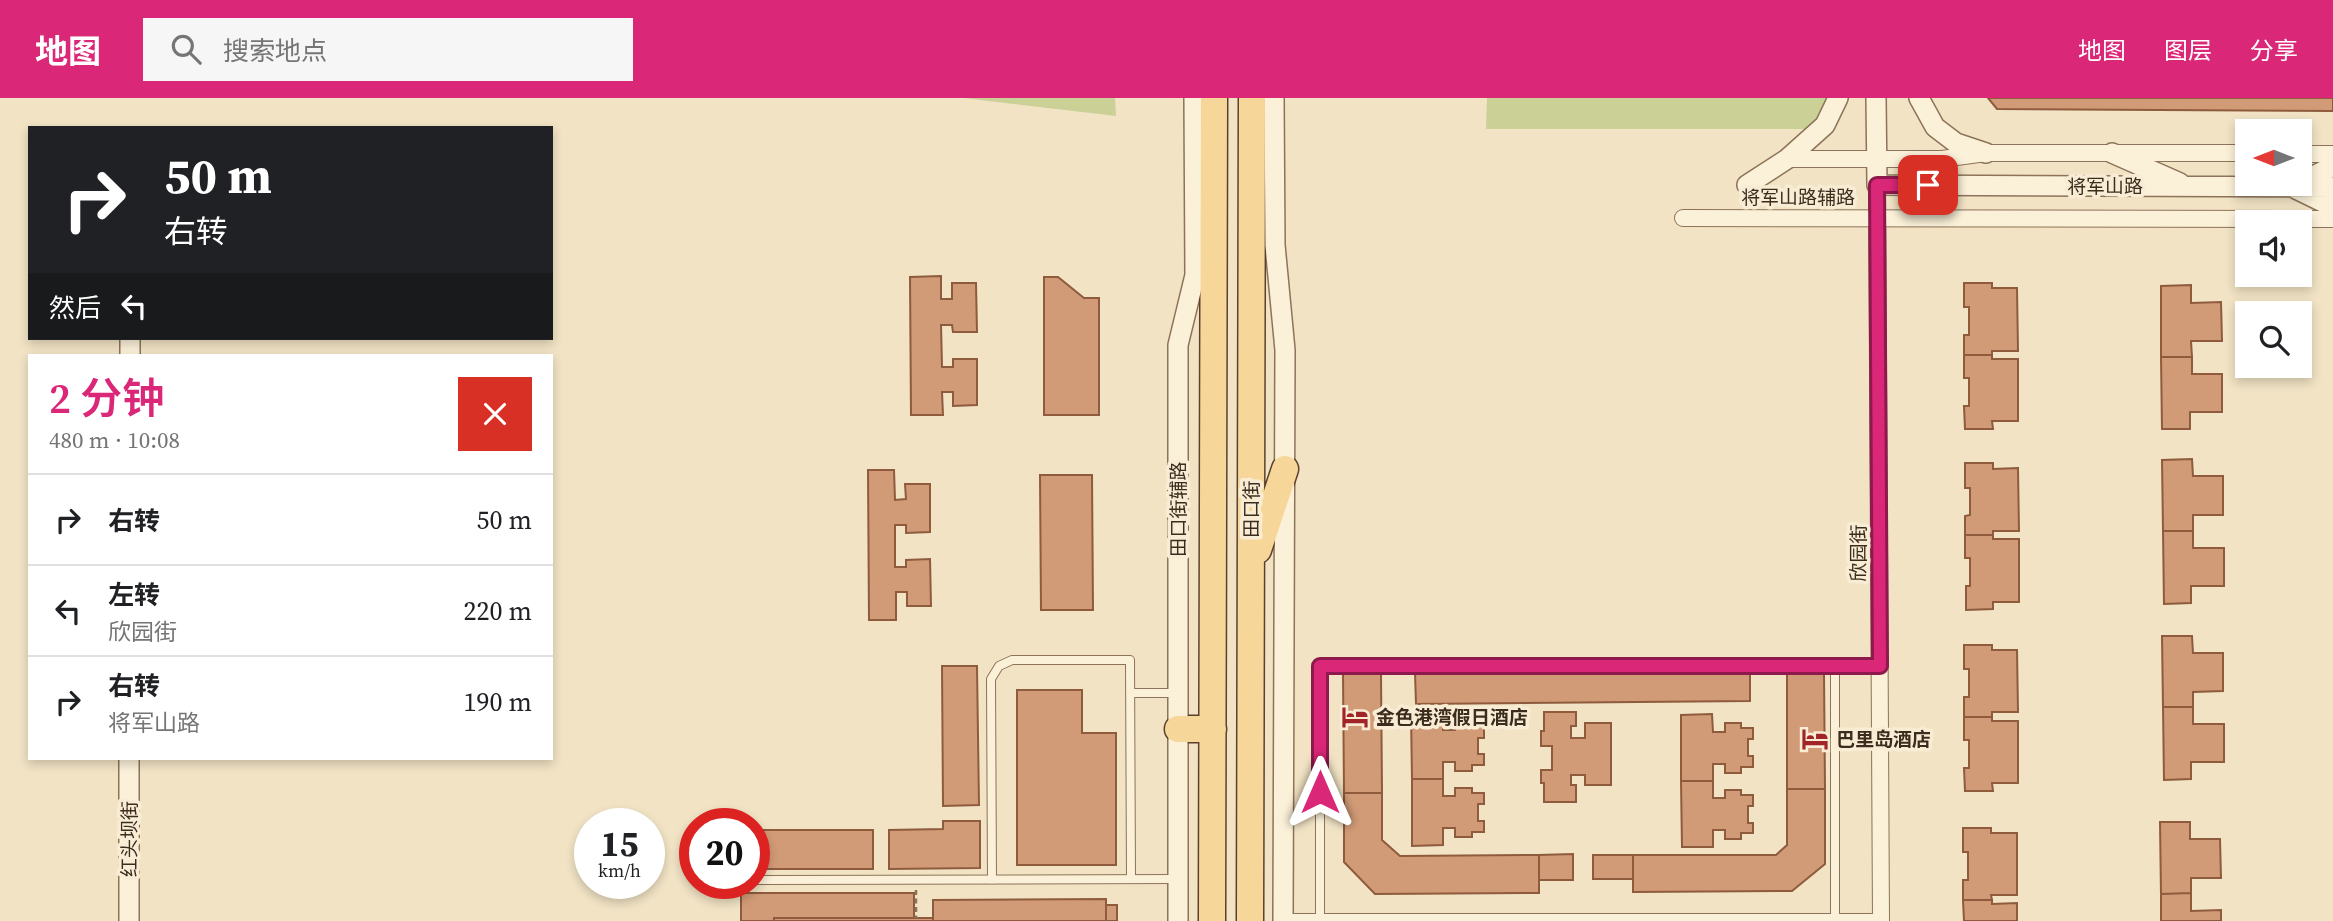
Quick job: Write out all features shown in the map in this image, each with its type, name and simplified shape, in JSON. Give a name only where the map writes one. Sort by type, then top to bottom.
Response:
[{"type":"main road","name":"田口街","points":[[1212,921],[1214,98]]},
{"type":"main road","name":"田口街","points":[[1250,921],[1252,98]]},
{"type":"main road","points":[[1251,572],[1285,469]]},
{"type":"main road","points":[[1178,729],[1213,729]]},
{"type":"street","name":"田口街辅路","points":[[1178,921],[1178,345],[1195,275],[1194,98]]},
{"type":"street","points":[[1274,98],[1275,244],[1285,349],[1283,919]]},
{"type":"street","points":[[1747,185],[1787,159],[1825,125],[1838,98]]},
{"type":"street","points":[[1876,98],[1877,185]]},
{"type":"street","points":[[1919,98],[1935,127],[1956,143],[1986,153]]},
{"type":"street","name":"将军山路辅路","points":[[1787,159],[1942,159],[1986,153],[2235,153]]},
{"type":"street","points":[[2112,153],[2187,186]]},
{"type":"street","points":[[2312,153],[2333,154]]},
{"type":"street","points":[[2312,176],[2333,166]]},
{"type":"street","name":"将军山路","points":[[1877,185],[2235,185]]},
{"type":"street","name":"欣园街","points":[[1877,185],[1881,920]]},
{"type":"street","name":"将军山路","points":[[2312,185],[2333,187]]},
{"type":"street","points":[[2312,194],[2333,207]]},
{"type":"street","name":"将军山路辅路","points":[[1683,218],[2333,219]]},
{"type":"street","name":"红头坝街","points":[[129,921],[130,760]]},
{"type":"lane","points":[[992,880],[991,679],[999,666],[1012,660],[1130,660],[1131,880]]},
{"type":"lane","points":[[1320,918],[1320,666],[1880,666]]},
{"type":"lane","points":[[1835,666],[1835,918]]},
{"type":"lane","points":[[1130,693],[1178,693]]},
{"type":"lane","points":[[770,880],[1178,879]]},
{"type":"lane","points":[[1283,919],[1881,920]]},
{"type":"path","points":[[916,880],[916,918]]},
{"type":"green space","points":[[964,98],[1115,98],[1116,116]]},
{"type":"green space","points":[[1487,98],[1830,98],[1830,129],[1486,129]]},
{"type":"building","points":[[1988,98],[2333,98],[2333,111],[1997,109]]},
{"type":"building","points":[[941,276],[941,299],[952,299],[952,283],[976,283],[977,332],[953,332],[952,325],[941,325],[942,367],[953,367],[953,359],[977,359],[977,405],[953,406],[953,392],[942,392],[943,415],[911,415],[910,277]]},
{"type":"building","points":[[1044,277],[1058,277],[1084,298],[1099,298],[1099,415],[1044,415]]},
{"type":"building","points":[[1964,283],[1992,283],[1992,288],[2017,288],[2018,351],[1964,355],[1964,335],[1969,335],[1969,307],[1964,307]]},
{"type":"building","points":[[2191,285],[2191,303],[2221,302],[2222,341],[2191,341],[2192,357],[2161,357],[2161,286]]},
{"type":"building","points":[[1964,355],[2018,359],[2018,421],[1992,421],[1993,429],[1965,429],[1964,406],[1969,406],[1969,378],[1964,378]]},
{"type":"building","points":[[2161,357],[2192,357],[2192,374],[2222,374],[2222,412],[2190,412],[2190,429],[2162,429]]},
{"type":"building","points":[[2192,459],[2193,476],[2223,476],[2223,515],[2193,515],[2193,531],[2163,531],[2162,460]]},
{"type":"building","points":[[1965,463],[1993,463],[1993,469],[2018,468],[2019,531],[1965,535],[1965,516],[1970,515],[1970,488],[1965,488]]},
{"type":"building","points":[[868,470],[894,470],[895,500],[906,499],[905,484],[930,484],[930,532],[906,533],[906,525],[895,525],[895,567],[906,567],[906,560],[930,559],[931,606],[907,606],[907,592],[896,592],[896,620],[869,620]]},
{"type":"building","points":[[1040,475],[1092,475],[1093,610],[1041,610]]},
{"type":"building","points":[[2163,531],[2193,531],[2193,548],[2224,548],[2224,586],[2191,586],[2191,603],[2164,604]]},
{"type":"building","points":[[1965,535],[2019,539],[2019,602],[1993,602],[1993,609],[1966,610],[1966,586],[1970,586],[1970,558],[1965,558]]},
{"type":"building","points":[[2162,636],[2192,636],[2193,653],[2223,653],[2223,691],[2193,692],[2193,707],[2163,707]]},
{"type":"building","points":[[1964,645],[1992,645],[1992,650],[2017,650],[2018,712],[1992,712],[1992,717],[1964,717],[1964,697],[1969,697],[1969,669],[1964,669]]},
{"type":"building","points":[[942,666],[977,666],[979,805],[943,806]]},
{"type":"building","points":[[1750,671],[1750,701],[1416,704],[1415,673]]},
{"type":"building","points":[[1787,672],[1824,672],[1825,789],[1787,789]]},
{"type":"building","points":[[1343,674],[1381,674],[1382,793],[1344,793]]},
{"type":"building","points":[[1017,690],[1082,690],[1082,733],[1116,733],[1116,865],[1017,865]]},
{"type":"building","points":[[2163,707],[2193,707],[2193,724],[2224,724],[2224,762],[2191,762],[2191,779],[2164,780]]},
{"type":"building","points":[[1544,712],[1576,712],[1576,726],[1571,726],[1571,738],[1585,738],[1585,723],[1611,723],[1611,785],[1585,785],[1585,775],[1571,775],[1571,785],[1576,785],[1576,802],[1544,802],[1541,770],[1552,770],[1552,746],[1541,746]]},
{"type":"building","points":[[1411,713],[1443,713],[1443,730],[1455,730],[1455,721],[1471,721],[1471,727],[1484,727],[1484,738],[1478,738],[1478,754],[1484,754],[1484,765],[1472,765],[1472,771],[1455,771],[1455,762],[1443,762],[1443,779],[1412,779]]},
{"type":"building","points":[[1712,714],[1713,732],[1725,732],[1725,723],[1741,723],[1741,728],[1753,728],[1753,739],[1748,739],[1748,756],[1753,756],[1753,767],[1741,767],[1741,773],[1725,773],[1725,764],[1713,764],[1713,781],[1681,781],[1681,715]]},
{"type":"building","points":[[1964,717],[2018,721],[2018,783],[1992,783],[1993,791],[1965,791],[1964,768],[1969,768],[1969,740],[1964,740]]},
{"type":"building","points":[[1412,779],[1443,779],[1443,796],[1455,796],[1455,788],[1472,788],[1472,793],[1484,793],[1484,804],[1478,804],[1478,821],[1484,821],[1484,832],[1472,832],[1472,837],[1455,837],[1455,828],[1443,828],[1443,845],[1412,846]]},
{"type":"building","points":[[1681,781],[1713,781],[1713,798],[1725,798],[1725,790],[1741,790],[1741,795],[1753,795],[1753,806],[1748,806],[1748,823],[1753,823],[1753,833],[1741,833],[1741,839],[1725,839],[1725,830],[1713,830],[1713,847],[1682,847]]},
{"type":"building","points":[[1787,789],[1825,789],[1825,864],[1792,891],[1633,892],[1633,855],[1776,855],[1787,845]]},
{"type":"building","points":[[1344,793],[1382,793],[1382,840],[1400,856],[1539,855],[1539,893],[1375,894],[1344,862]]},
{"type":"building","points":[[943,821],[980,821],[980,868],[889,869],[889,830],[943,829]]},
{"type":"building","points":[[2160,822],[2190,822],[2190,839],[2220,839],[2221,878],[2191,878],[2191,893],[2161,894]]},
{"type":"building","points":[[1963,828],[1991,828],[1991,833],[2017,833],[2017,895],[1991,895],[1992,900],[1963,900],[1963,880],[1968,880],[1968,852],[1963,852]]},
{"type":"building","points":[[770,830],[873,830],[873,869],[770,869]]},
{"type":"building","points":[[1573,854],[1573,880],[1539,880],[1539,855]]},
{"type":"building","points":[[1593,855],[1633,855],[1633,879],[1593,879]]},
{"type":"building","points":[[770,893],[914,893],[914,918],[774,918],[774,921],[741,921],[741,899],[770,899]]},
{"type":"building","points":[[2191,893],[2191,911],[2221,910],[2221,921],[2161,921],[2161,894]]},
{"type":"building","points":[[1106,899],[1106,921],[933,921],[933,900]]},
{"type":"building","points":[[1963,900],[1992,900],[1992,904],[2017,903],[2017,921],[1964,921]]},
{"type":"building","points":[[1106,905],[1117,905],[1117,921],[1106,921]]},
{"type":"building","points":[[774,918],[933,918],[933,921],[774,921]]},
{"type":"place","name":"金色港湾假日酒店","points":[[1355,717]]},
{"type":"place","name":"巴里岛酒店","points":[[1815,739]]},
{"type":"route","points":[[1320,792],[1320,666],[1880,666],[1877,185],[1928,185]]}]
